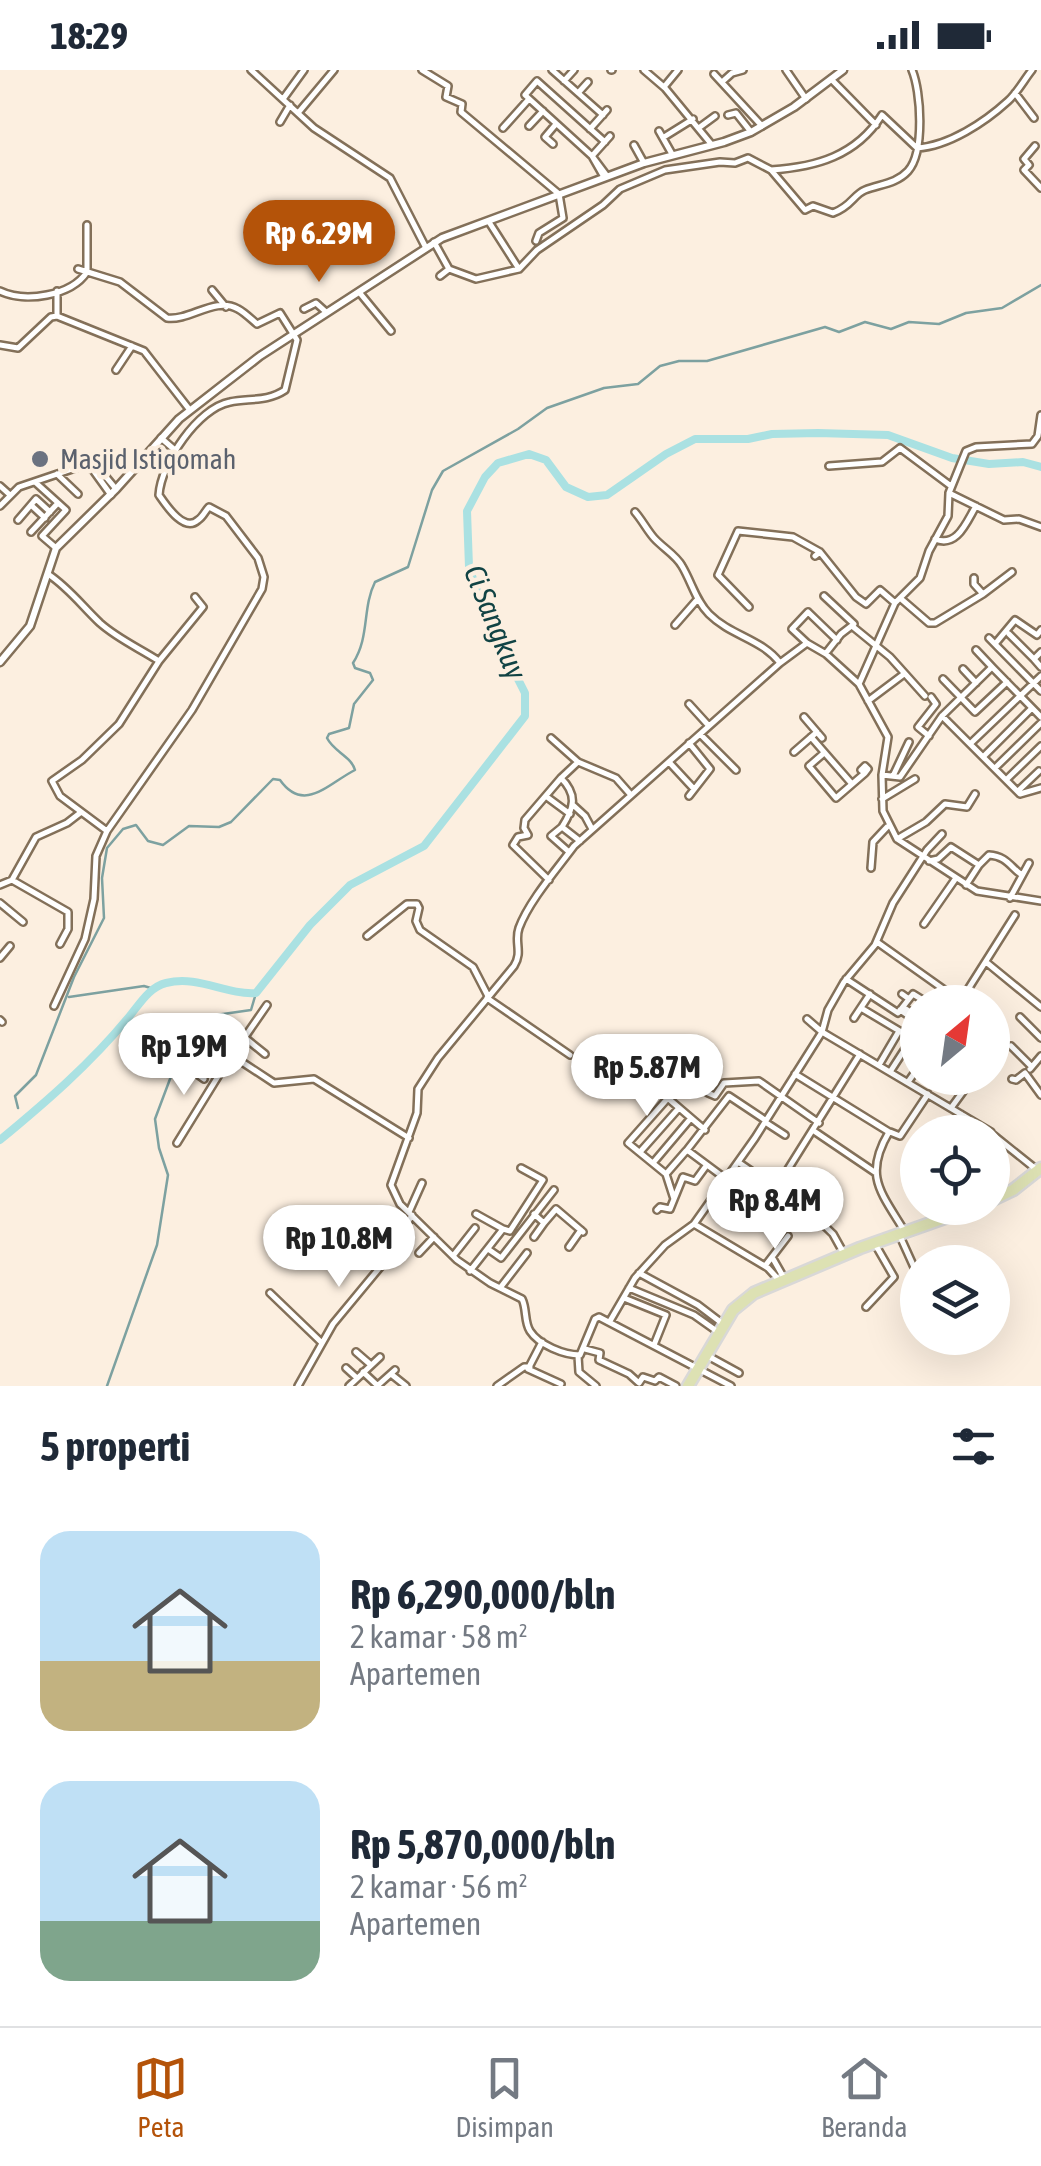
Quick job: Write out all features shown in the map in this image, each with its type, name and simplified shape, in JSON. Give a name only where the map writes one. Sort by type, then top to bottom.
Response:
[{"type":"main road","points":[[1010,1191],[1039,1169]]},
{"type":"main road","points":[[693,1384],[721,1328],[743,1300],[782,1279],[920,1225]]},
{"type":"street","points":[[251,70],[314,128],[390,178],[426,248]]},
{"type":"street","points":[[282,99],[304,70]]},
{"type":"street","points":[[298,113],[334,70]]},
{"type":"street","points":[[422,70],[448,86],[446,97],[462,104],[462,112],[558,194],[563,218],[539,233],[536,241]]},
{"type":"street","points":[[552,70],[605,113],[590,129]]},
{"type":"street","points":[[564,80],[574,70]]},
{"type":"street","points":[[644,70],[664,87],[712,145]]},
{"type":"street","points":[[664,87],[678,70]]},
{"type":"street","points":[[722,82],[733,72],[743,70]]},
{"type":"street","points":[[786,70],[806,98]]},
{"type":"street","points":[[0,662],[30,626],[56,548],[190,409],[293,333],[434,242],[606,177],[643,156],[672,154],[751,132],[843,70]]},
{"type":"street","points":[[434,242],[449,269],[476,280],[519,269],[531,254],[604,205],[617,190],[682,167],[746,158],[771,170],[805,210],[813,206],[833,213],[852,205],[864,191],[885,186],[908,172],[917,148],[920,88],[912,70]]},
{"type":"street","points":[[771,170],[816,164],[843,154],[882,116],[917,148],[928,147],[972,127],[1015,93],[1032,70]]},
{"type":"street","points":[[714,74],[762,126]]},
{"type":"street","points":[[832,79],[876,125]]},
{"type":"street","points":[[605,142],[538,82],[525,95],[592,156],[606,177]]},
{"type":"street","points":[[578,93],[588,82]]},
{"type":"street","points":[[1015,93],[1034,118]]},
{"type":"street","points":[[503,128],[529,99]]},
{"type":"street","points":[[280,122],[290,106]]},
{"type":"street","points":[[530,126],[543,112]]},
{"type":"street","points":[[728,115],[736,113],[751,132]]},
{"type":"street","points":[[700,127],[715,116]]},
{"type":"street","points":[[664,138],[692,119]]},
{"type":"street","points":[[552,144],[545,137],[556,124]]},
{"type":"street","points":[[659,130],[672,154]]},
{"type":"street","points":[[592,156],[610,136]]},
{"type":"street","points":[[634,145],[643,156]]},
{"type":"street","points":[[1036,146],[1024,159],[1029,166],[1024,170],[1041,188]]},
{"type":"street","points":[[488,219],[519,269]]},
{"type":"street","points":[[0,291],[21,298],[57,292],[78,283],[87,272],[87,224]]},
{"type":"street","points":[[54,1006],[85,938],[94,899],[96,856],[106,831],[192,710],[262,589],[262,566],[222,512],[209,508],[196,522],[187,524],[163,501],[161,482],[176,450],[194,425],[225,403],[266,399],[284,390],[297,340],[280,313],[259,324],[239,309],[226,307],[204,308],[167,318],[120,282],[78,269]]},
{"type":"street","points":[[440,276],[449,269]]},
{"type":"street","points":[[212,290],[226,307]]},
{"type":"street","points":[[57,292],[57,316]]},
{"type":"street","points":[[359,292],[391,331]]},
{"type":"street","points":[[304,308],[316,302],[326,312]]},
{"type":"street","points":[[0,345],[18,348],[51,317],[57,316],[146,353],[190,409]]},
{"type":"street","points":[[116,370],[132,346]]},
{"type":"street","points":[[858,684],[898,600],[920,578],[948,516],[950,490],[966,451],[1032,444],[1038,436],[1041,415]]},
{"type":"street","points":[[161,438],[176,450]]},
{"type":"street","points":[[829,466],[882,462],[900,448],[950,490],[976,506],[1004,520],[1019,519],[1041,527]]},
{"type":"street","points":[[0,506],[20,487],[84,465],[114,492]]},
{"type":"street","points":[[56,474],[78,494]]},
{"type":"street","points":[[35,482],[66,510],[42,536],[56,548]]},
{"type":"street","points":[[0,486],[10,495]]},
{"type":"street","points":[[31,532],[58,503]]},
{"type":"street","points":[[18,520],[31,506],[47,515]]},
{"type":"street","points":[[935,540],[949,544],[976,506]]},
{"type":"street","points":[[635,512],[682,566],[694,585],[697,601],[726,629],[763,644],[780,663]]},
{"type":"street","points":[[749,607],[718,576],[738,531],[793,536],[817,554],[858,598],[868,604],[880,590],[932,623],[984,594],[1012,572]]},
{"type":"street","points":[[46,573],[73,592],[96,620],[118,638],[160,661]]},
{"type":"street","points":[[974,578],[974,584],[984,594]]},
{"type":"street","points":[[824,596],[931,699],[1018,791],[1027,794],[1041,788]]},
{"type":"street","points":[[106,831],[60,796],[52,781],[82,760],[119,724],[160,661],[203,607],[195,597]]},
{"type":"street","points":[[675,625],[697,601]]},
{"type":"street","points":[[837,640],[808,612],[792,628],[858,684],[888,737],[882,799],[888,826],[897,839],[984,893],[1041,902]]},
{"type":"street","points":[[994,644],[1016,620],[1037,635],[1041,630]]},
{"type":"street","points":[[826,654],[852,626]]},
{"type":"street","points":[[1008,634],[1041,668]]},
{"type":"street","points":[[988,638],[1041,691]]},
{"type":"street","points":[[578,1356],[542,1342],[529,1330],[522,1299],[470,1270],[394,1196],[391,1185],[417,1113],[418,1089],[486,994],[504,980],[518,959],[519,929],[569,852],[780,663],[808,643]]},
{"type":"street","points":[[976,650],[1041,720],[994,768]]},
{"type":"street","points":[[1034,659],[1041,652]]},
{"type":"street","points":[[824,753],[809,766],[836,798],[865,770],[900,778],[944,715],[992,668]]},
{"type":"street","points":[[963,669],[976,683]]},
{"type":"street","points":[[868,701],[904,674]]},
{"type":"street","points":[[970,744],[1041,676]]},
{"type":"street","points":[[943,680],[975,712],[1007,682]]},
{"type":"street","points":[[929,736],[918,727],[931,699]]},
{"type":"street","points":[[688,704],[709,726]]},
{"type":"street","points":[[983,757],[1032,708]]},
{"type":"street","points":[[804,717],[824,753],[851,783]]},
{"type":"street","points":[[794,752],[830,731]]},
{"type":"street","points":[[700,734],[736,770]]},
{"type":"street","points":[[552,738],[578,762],[616,778],[631,795]]},
{"type":"street","points":[[893,776],[909,742]]},
{"type":"street","points":[[690,743],[710,768],[690,796]]},
{"type":"street","points":[[1006,780],[1041,746]]},
{"type":"street","points":[[549,880],[513,846],[518,837],[528,835],[525,820],[578,762]]},
{"type":"street","points":[[669,762],[695,789]]},
{"type":"street","points":[[1018,791],[1038,771]]},
{"type":"street","points":[[561,778],[570,787],[573,805],[562,827],[551,836],[569,852]]},
{"type":"street","points":[[882,799],[915,779]]},
{"type":"street","points":[[897,839],[926,822],[945,804],[966,807],[975,794]]},
{"type":"street","points":[[546,797],[570,814]]},
{"type":"street","points":[[573,805],[592,830]]},
{"type":"street","points":[[0,885],[12,880],[36,837],[80,813]]},
{"type":"street","points":[[870,868],[874,842],[888,826]]},
{"type":"street","points":[[562,827],[580,840]]},
{"type":"street","points":[[610,1321],[639,1273],[665,1245],[694,1224],[766,1121],[822,1032],[828,1010],[846,980],[877,942],[893,903],[942,834]]},
{"type":"street","points":[[927,859],[938,859],[950,846],[979,865]]},
{"type":"street","points":[[966,885],[988,855],[1015,866],[1022,875]]},
{"type":"street","points":[[1010,898],[1029,863]]},
{"type":"street","points":[[924,924],[956,878]]},
{"type":"street","points":[[12,880],[68,912],[68,929],[60,944]]},
{"type":"street","points":[[0,903],[23,922]]},
{"type":"street","points":[[368,936],[407,904],[414,903],[420,908],[416,921],[420,930],[473,967],[486,994],[570,1055]]},
{"type":"street","points":[[971,985],[1014,916]]},
{"type":"street","points":[[877,942],[940,985]]},
{"type":"street","points":[[1,961],[10,946]]},
{"type":"street","points":[[986,962],[1041,1007]]},
{"type":"street","points":[[846,980],[900,1009]]},
{"type":"street","points":[[854,1018],[870,994]]},
{"type":"street","points":[[177,1144],[267,1005]]},
{"type":"street","points":[[860,1008],[899,1030],[879,1065]]},
{"type":"street","points":[[1020,1017],[1041,1038]]},
{"type":"street","points":[[807,1019],[822,1032],[900,1078]]},
{"type":"street","points":[[244,1037],[266,1054]]},
{"type":"street","points":[[204,1079],[186,1069],[192,1052],[200,1041],[207,1039],[274,1083],[314,1078],[409,1138]]},
{"type":"street","points":[[1011,1046],[1031,1066]]},
{"type":"street","points":[[192,1052],[222,1070]]},
{"type":"street","points":[[775,1186],[860,1054]]},
{"type":"street","points":[[1012,1079],[1025,1073],[1041,1056]]},
{"type":"street","points":[[890,1072],[900,1059]]},
{"type":"street","points":[[1025,1073],[1041,1096]]},
{"type":"street","points":[[796,1074],[900,1136],[927,1095]]},
{"type":"street","points":[[708,1093],[716,1095],[724,1083],[753,1080],[818,1123]]},
{"type":"street","points":[[930,1095],[961,1114]]},
{"type":"street","points":[[951,1108],[960,1095]]},
{"type":"street","points":[[674,1199],[666,1174],[628,1141],[665,1096],[704,1130]]},
{"type":"street","points":[[666,1174],[729,1096],[784,1135]]},
{"type":"street","points":[[640,1152],[679,1108]]},
{"type":"street","points":[[653,1162],[691,1118]]},
{"type":"street","points":[[814,1130],[876,1173]]},
{"type":"street","points":[[889,1132],[877,1152],[877,1183],[906,1245]]},
{"type":"street","points":[[1010,1147],[1039,1169]]},
{"type":"street","points":[[687,1150],[726,1179]]},
{"type":"street","points":[[738,1162],[813,1214],[845,1254]]},
{"type":"street","points":[[673,1166],[696,1181],[707,1165]]},
{"type":"street","points":[[476,1214],[510,1231],[543,1180],[520,1168]]},
{"type":"street","points":[[784,1174],[820,1198]]},
{"type":"street","points":[[658,1210],[670,1209],[685,1175]]},
{"type":"street","points":[[298,1386],[336,1320],[386,1260],[422,1183]]},
{"type":"street","points":[[488,1249],[501,1258],[554,1190]]},
{"type":"street","points":[[534,1237],[556,1209],[582,1231],[569,1247]]},
{"type":"street","points":[[534,1214],[544,1223]]},
{"type":"street","points":[[694,1224],[782,1279]]},
{"type":"street","points":[[453,1256],[475,1228]]},
{"type":"street","points":[[470,1270],[503,1229]]},
{"type":"street","points":[[764,1266],[788,1236]]},
{"type":"street","points":[[419,1253],[434,1237]]},
{"type":"street","points":[[866,1307],[894,1277],[874,1244]]},
{"type":"street","points":[[500,1288],[526,1253]]},
{"type":"street","points":[[772,1257],[782,1279]]},
{"type":"street","points":[[639,1273],[698,1305],[721,1328]]},
{"type":"street","points":[[629,1288],[721,1328]]},
{"type":"street","points":[[270,1293],[322,1342]]},
{"type":"street","points":[[624,1298],[666,1315],[654,1345]]},
{"type":"street","points":[[596,1386],[579,1372],[578,1356],[599,1317],[698,1368],[718,1383],[732,1386]]},
{"type":"street","points":[[529,1368],[542,1342]]},
{"type":"street","points":[[585,1349],[600,1353],[599,1360],[639,1383],[643,1377],[655,1381],[659,1377],[676,1386]]},
{"type":"street","points":[[356,1352],[371,1365]]},
{"type":"street","points":[[706,1354],[739,1372]]},
{"type":"street","points":[[349,1386],[380,1357]]},
{"type":"street","points":[[497,1386],[524,1367],[561,1384]]},
{"type":"street","points":[[346,1368],[357,1378]]},
{"type":"street","points":[[363,1372],[377,1386],[393,1372],[406,1386],[414,1377]]},
{"type":"waterway","points":[[18,1108],[15,1096],[36,1075],[74,977],[104,918],[102,878],[107,848],[123,829],[136,825],[148,841],[163,845],[189,826],[219,827],[231,822],[273,779],[298,795],[307,795],[355,770],[327,738],[349,728],[354,704],[373,680],[370,673],[355,668],[353,663],[362,643],[371,592],[375,582],[408,567],[432,490],[443,471],[547,408],[604,388],[638,384],[660,366],[707,361],[825,327],[839,332],[865,322],[891,329],[909,322],[939,324],[966,313],[1002,308],[1041,285]]},
{"type":"waterway","name":"Ci Sangkuy","points":[[0,1140],[83,1067],[154,988],[190,981],[256,993],[310,925],[350,885],[424,846],[525,716],[525,693],[485,614],[469,567],[467,511],[485,477],[498,463],[529,454],[546,460],[566,487],[588,497],[607,495],[695,439],[818,433],[888,435],[952,458],[989,464],[1023,462],[1041,467]]},
{"type":"waterway","points":[[69,997],[144,986],[154,989]]},
{"type":"waterway","points":[[107,1386],[157,1245],[168,1175],[155,1119],[176,1063],[190,1031],[209,1016],[251,1010],[256,993]]},
{"type":"place","name":"Masjid Istiqomah","points":[[40,459]]}]
